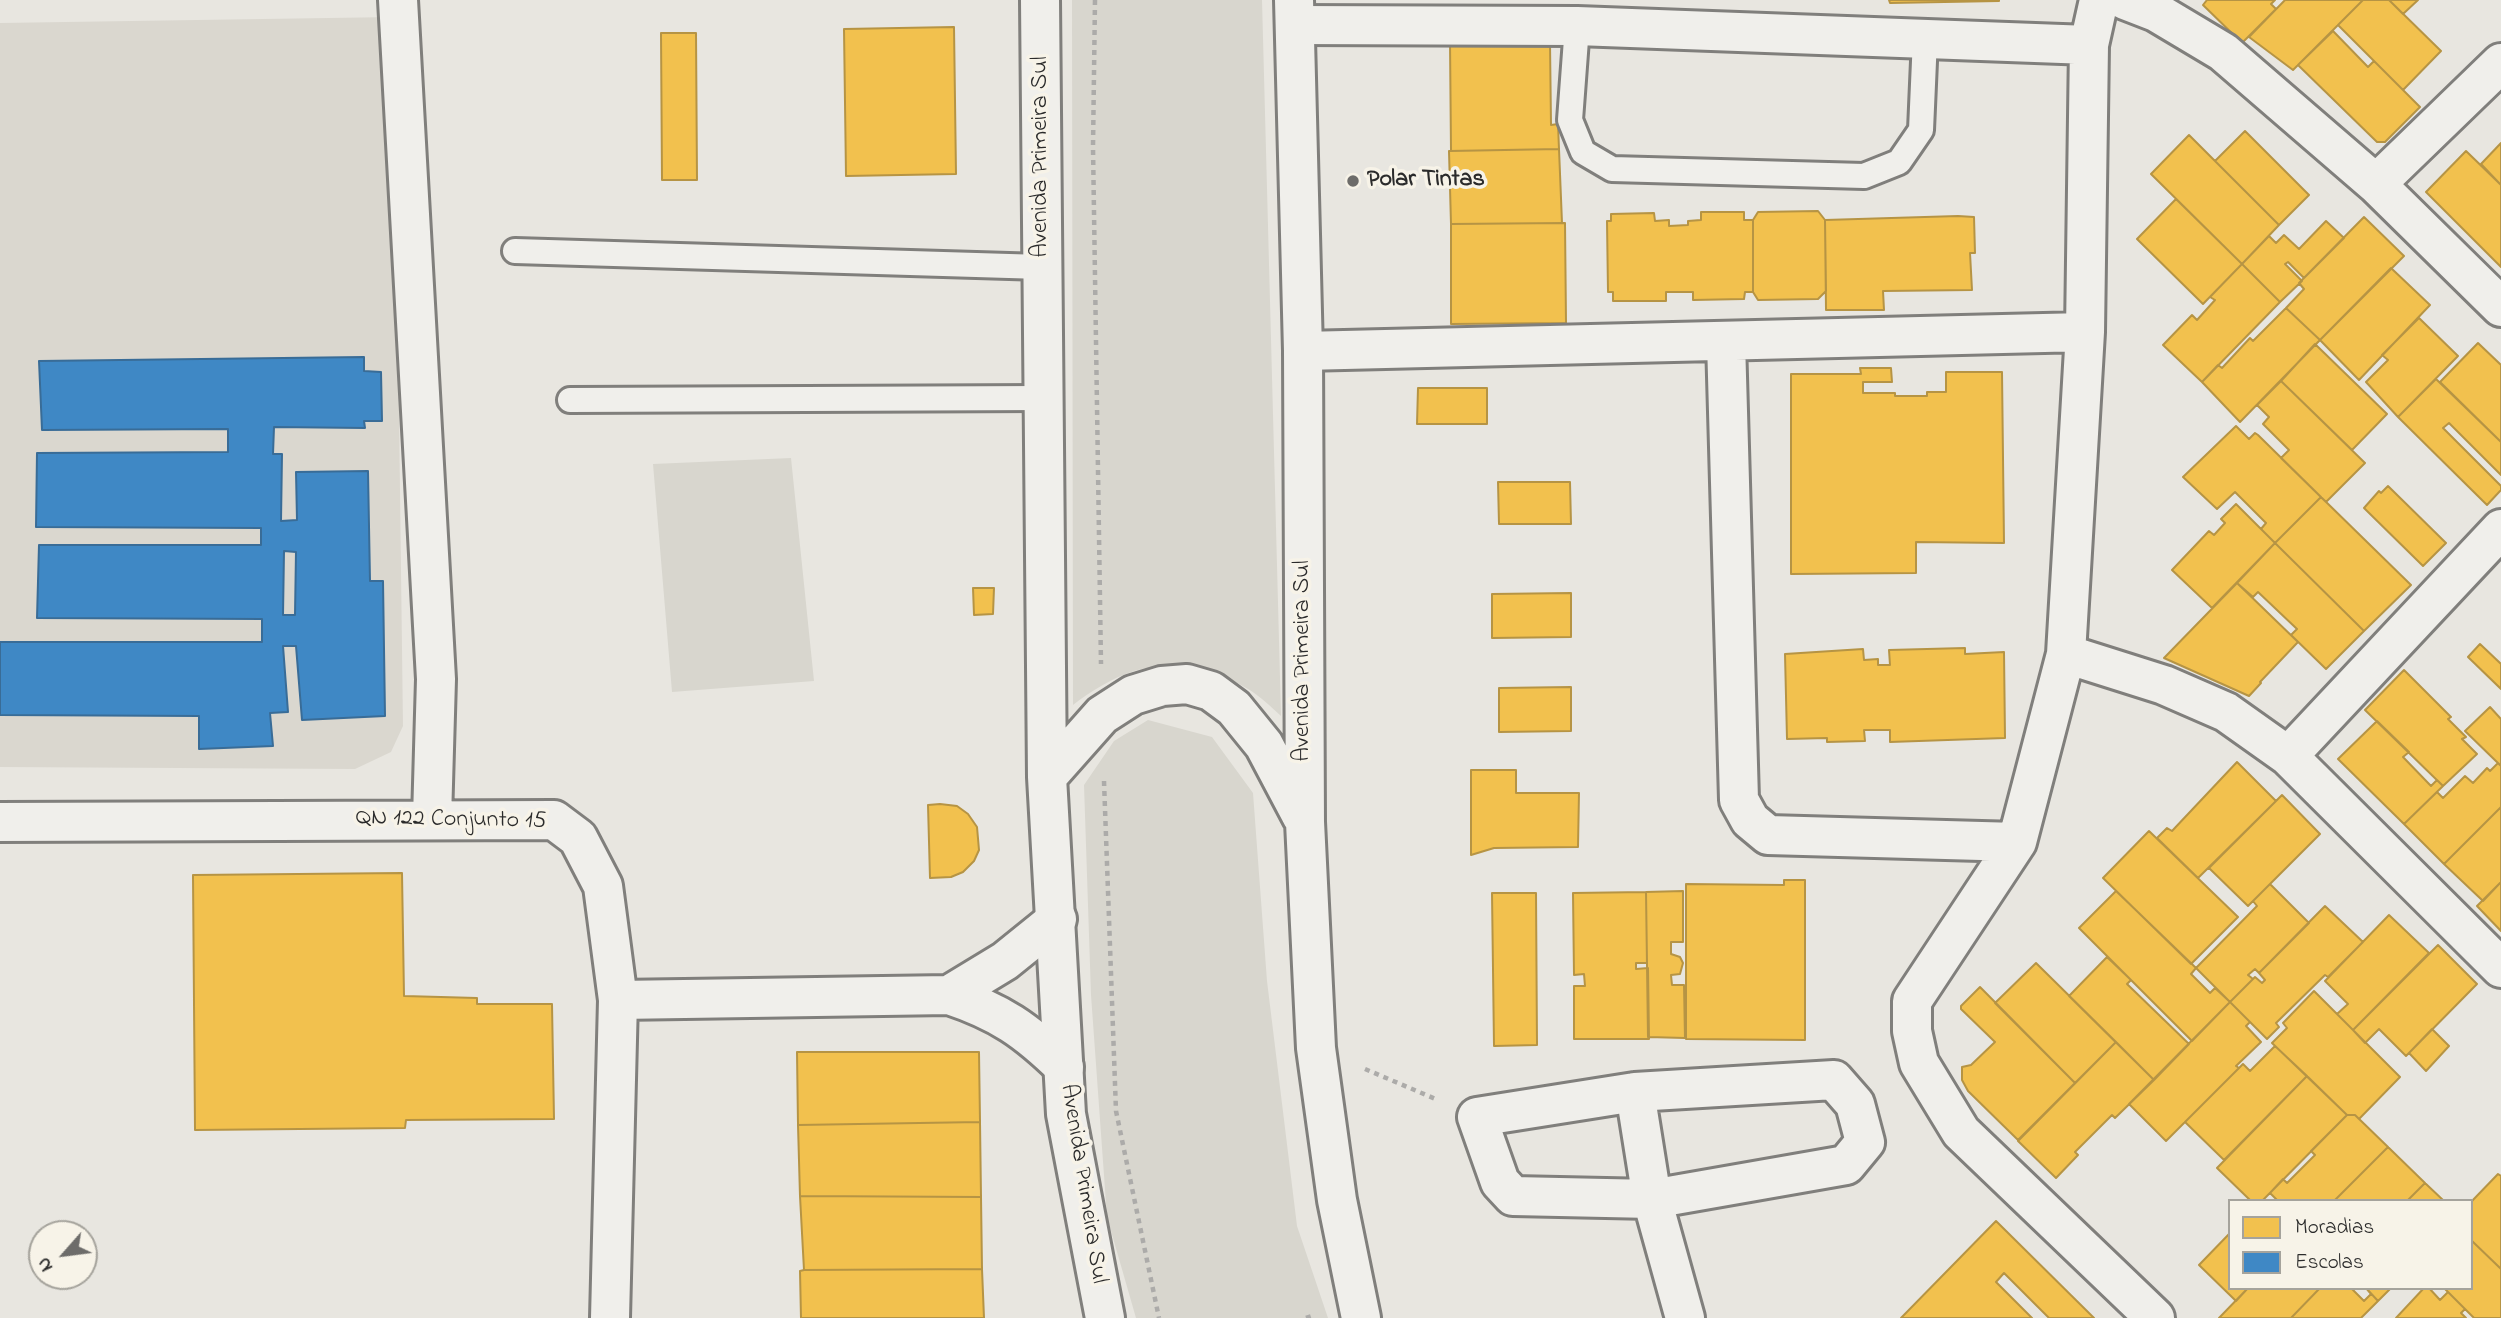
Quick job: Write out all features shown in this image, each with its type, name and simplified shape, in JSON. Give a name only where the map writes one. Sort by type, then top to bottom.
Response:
[{"type":"street","points":[[398,0],[436,679],[432,819]]},
{"type":"street","name":"Avenida Primeira Sul","points":[[1040,0],[1047,777],[1066,1114],[1105,1318]]},
{"type":"street","points":[[2099,0],[2089,45],[2085,332],[2066,654],[2017,842],[1912,1001],[1912,1031],[1919,1063],[1961,1132],[2155,1318]]},
{"type":"street","points":[[2125,0],[2156,12],[2223,52],[2376,184],[2501,307]]},
{"type":"street","points":[[1294,13],[1577,13],[1925,38],[2089,45]]},
{"type":"street","name":"Avenida Primeira Sul","points":[[1294,13],[1303,351],[1305,822],[1316,1048],[1337,1200],[1361,1318]]},
{"type":"street","points":[[2376,184],[2501,63]]},
{"type":"street","points":[[1303,351],[2085,332]]},
{"type":"street","points":[[1726,341],[1739,800],[1750,820],[1768,835],[2017,842]]},
{"type":"street","points":[[2288,756],[2501,529]]},
{"type":"street","points":[[2066,654],[2164,685],[2226,712],[2288,756],[2501,968]]},
{"type":"street","points":[[1047,777],[1102,715],[1133,695],[1162,685],[1187,684],[1211,691],[1234,708],[1264,745],[1305,822]]},
{"type":"street","name":"QN 122 Conjunto 15","points":[[0,822],[554,820],[578,838],[603,887],[618,1000],[610,1318]]},
{"type":"street","points":[[949,995],[1005,961],[1057,919]]},
{"type":"street","points":[[618,1000],[949,995],[982,1006],[1016,1025],[1064,1067]]},
{"type":"street","points":[[1835,1080],[1855,1104],[1865,1142],[1846,1166],[1652,1199],[1513,1196],[1500,1182],[1477,1117],[1635,1092],[1835,1080]]},
{"type":"street","points":[[1635,1092],[1652,1199],[1685,1318]]},
{"type":"lane","points":[[1577,13],[1570,120],[1583,152],[1612,169],[1864,176],[1899,162],[1920,130],[1925,38]]},
{"type":"lane","points":[[515,251],[1042,267]]},
{"type":"lane","points":[[570,400],[1043,398]]},
{"type":"path","points":[[1316,1048],[1477,1117]]},
{"type":"shaded area","points":[[1072,0],[1262,0],[1281,716],[1257,695],[1236,682],[1208,672],[1177,667],[1134,671],[1102,685],[1073,705]]},
{"type":"shaded area","points":[[394,17],[403,726],[391,752],[355,769],[0,767],[0,23]]},
{"type":"shaded area","points":[[791,458],[814,681],[672,692],[653,464]]},
{"type":"shaded area","points":[[1148,720],[1212,737],[1253,793],[1267,981],[1297,1226],[1328,1318],[1136,1318],[1107,1217],[1091,995],[1084,785],[1114,741]]},
{"type":"building: Moradias","points":[[1889,0],[1999,0],[1999,1],[1890,3]]},
{"type":"building: Moradias","points":[[2207,0],[2275,0],[2271,4],[2276,9],[2242,43],[2203,5]]},
{"type":"building: Moradias","points":[[2285,0],[2363,0],[2293,70],[2249,37]]},
{"type":"building: Moradias","points":[[2363,0],[2389,0],[2441,51],[2403,90],[2338,25]]},
{"type":"building: Moradias","points":[[2389,0],[2418,0],[2403,14]]},
{"type":"building: Moradias","points":[[954,27],[956,174],[846,176],[844,29]]},
{"type":"building: Moradias","points":[[2333,31],[2368,67],[2374,61],[2420,107],[2385,142],[2377,142],[2298,65]]},
{"type":"building: Moradias","points":[[661,33],[696,33],[697,180],[662,180]]},
{"type":"building: Moradias","points":[[1450,42],[1550,43],[1551,125],[1558,124],[1559,149],[1451,151]]},
{"type":"building: Moradias","points":[[2245,131],[2309,195],[2279,225],[2215,161]]},
{"type":"building: Moradias","points":[[2189,135],[2279,225],[2242,264],[2151,174]]},
{"type":"building: Moradias","points":[[2501,143],[2501,185],[2481,164]]},
{"type":"building: Moradias","points":[[1559,149],[1562,223],[1451,224],[1449,151]]},
{"type":"building: Moradias","points":[[2466,151],[2501,185],[2501,267],[2426,192]]},
{"type":"building: Moradias","points":[[2176,199],[2242,264],[2203,304],[2137,239]]},
{"type":"building: Moradias","points":[[1818,211],[1825,220],[1826,291],[1818,299],[1758,300],[1753,292],[1753,220],[1758,212]]},
{"type":"building: Moradias","points":[[1701,212],[1744,212],[1744,220],[1753,220],[1753,292],[1745,292],[1744,299],[1693,300],[1693,292],[1666,292],[1666,301],[1613,301],[1613,292],[1608,292],[1607,221],[1611,221],[1611,214],[1654,213],[1655,221],[1669,220],[1669,226],[1688,225],[1688,221],[1701,220]]},
{"type":"building: Moradias","points":[[1974,217],[1975,253],[1970,253],[1972,290],[1883,291],[1884,310],[1826,310],[1825,220]]},
{"type":"building: Moradias","points":[[2364,217],[2404,256],[2320,340],[2286,308],[2304,289],[2299,283]]},
{"type":"building: Moradias","points":[[2326,221],[2344,238],[2304,278],[2288,262],[2285,264],[2302,281],[2280,302],[2242,264],[2269,236],[2276,243],[2284,235],[2299,249]]},
{"type":"building: Moradias","points":[[1565,223],[1566,323],[1451,324],[1451,224]]},
{"type":"building: Moradias","points":[[2242,264],[2280,302],[2202,382],[2163,345],[2192,315],[2197,320],[2215,300],[2210,297]]},
{"type":"building: Moradias","points":[[2391,268],[2430,305],[2359,380],[2320,340]]},
{"type":"building: Moradias","points":[[2286,308],[2320,340],[2240,422],[2202,382],[2218,365],[2222,368],[2250,338],[2253,341]]},
{"type":"building: Moradias","points":[[2419,318],[2458,356],[2398,417],[2366,382],[2388,360],[2382,355]]},
{"type":"building: Moradias","points":[[2478,343],[2501,365],[2501,442],[2440,382]]},
{"type":"building: Moradias","points":[[2315,344],[2387,414],[2352,450],[2281,381]]},
{"type":"building: Moradias","points":[[1860,368],[1891,368],[1892,382],[1863,382],[1863,393],[1895,393],[1895,396],[1927,396],[1927,392],[1946,392],[1946,372],[2002,372],[2004,543],[1916,542],[1916,573],[1791,574],[1791,374],[1861,374]]},
{"type":"building: Moradias","points":[[2436,379],[2501,442],[2501,475],[2449,423],[2443,428],[2501,486],[2501,490],[2487,505],[2398,417]]},
{"type":"building: Moradias","points":[[2281,381],[2365,463],[2326,502],[2281,458],[2289,450],[2263,424],[2269,417],[2257,405]]},
{"type":"building: Moradias","points":[[1418,388],[1487,388],[1487,424],[1417,424]]},
{"type":"building: Moradias","points":[[2236,426],[2249,439],[2255,433],[2258,435],[2321,497],[2275,543],[2261,529],[2266,523],[2235,492],[2217,509],[2183,477]]},
{"type":"building: Moradias","points":[[1498,482],[1570,482],[1571,524],[1499,524]]},
{"type":"building: Moradias","points":[[2388,486],[2446,543],[2423,566],[2364,508],[2379,491],[2381,493]]},
{"type":"building: Moradias","points":[[2321,497],[2411,585],[2364,631],[2275,543]]},
{"type":"building: Moradias","points":[[2236,504],[2275,543],[2212,608],[2172,570],[2209,531],[2214,535],[2225,523],[2221,519]]},
{"type":"building: Moradias","points":[[2275,543],[2364,631],[2326,669],[2291,635],[2297,629],[2258,592],[2253,597],[2237,583]]},
{"type":"building: Moradias","points":[[2237,583],[2298,642],[2249,696],[2164,658]]},
{"type":"building: Moradias","points":[[973,588],[994,588],[993,614],[974,615]]},
{"type":"building: Moradias","points":[[1571,593],[1571,637],[1492,638],[1492,594]]},
{"type":"building: Moradias","points":[[2480,644],[2501,664],[2501,689],[2468,657]]},
{"type":"building: Moradias","points":[[1965,648],[1965,654],[2004,652],[2005,738],[1890,742],[1890,730],[1864,730],[1865,741],[1787,739],[1785,654],[1863,649],[1864,660],[1878,659],[1878,665],[1890,665],[1889,650]]},
{"type":"building: Moradias","points":[[2404,670],[2451,717],[2448,719],[2466,737],[2462,739],[2477,754],[2443,786],[2365,710]]},
{"type":"building: Moradias","points":[[1571,687],[1571,731],[1499,732],[1499,688]]},
{"type":"building: Moradias","points":[[2490,707],[2501,719],[2501,766],[2465,731]]},
{"type":"building: Moradias","points":[[2377,721],[2409,752],[2403,757],[2431,786],[2437,780],[2443,786],[2404,824],[2338,759]]},
{"type":"building: Moradias","points":[[2237,762],[2276,801],[2198,878],[2157,838],[2167,828],[2172,831]]},
{"type":"building: Moradias","points":[[2498,763],[2501,766],[2501,807],[2444,864],[2404,824],[2437,792],[2443,798],[2465,776],[2473,783],[2487,768],[2490,771]]},
{"type":"building: Moradias","points":[[1471,770],[1516,770],[1516,793],[1579,793],[1578,847],[1494,848],[1471,855]]},
{"type":"building: Moradias","points":[[2282,795],[2320,834],[2248,906],[2209,868]]},
{"type":"building: Moradias","points":[[928,805],[957,806],[968,814],[977,827],[979,850],[974,861],[963,872],[951,877],[930,878]]},
{"type":"building: Moradias","points":[[2501,807],[2501,882],[2483,901],[2444,864]]},
{"type":"building: Moradias","points":[[2149,831],[2238,917],[2191,964],[2103,878]]},
{"type":"building: Moradias","points":[[402,873],[404,996],[477,998],[477,1004],[552,1004],[554,1119],[406,1120],[405,1128],[195,1130],[193,875]]},
{"type":"building: Moradias","points":[[1784,880],[1805,880],[1805,1040],[1686,1039],[1686,884],[1784,885]]},
{"type":"building: Moradias","points":[[2501,882],[2501,931],[2477,906]]},
{"type":"building: Moradias","points":[[2270,884],[2309,923],[2259,973],[2255,969],[2248,975],[2253,979],[2230,1002],[2196,968],[2257,906],[2253,901]]},
{"type":"building: Moradias","points":[[1683,891],[1683,942],[1671,942],[1671,954],[1680,957],[1683,963],[1680,974],[1671,975],[1672,985],[1684,985],[1685,1038],[1648,1037],[1646,892]]},
{"type":"building: Moradias","points":[[2116,891],[2196,968],[2191,974],[2210,993],[2215,988],[2230,1002],[2192,1041],[2079,928]]},
{"type":"building: Moradias","points":[[1646,892],[1647,963],[1636,963],[1636,969],[1648,968],[1649,1039],[1574,1039],[1574,986],[1585,986],[1584,974],[1574,975],[1573,893]]},
{"type":"building: Moradias","points":[[1492,893],[1536,893],[1537,1045],[1494,1046]]},
{"type":"building: Moradias","points":[[2325,906],[2363,942],[2276,1023],[2279,1027],[2267,1039],[2230,1002],[2255,977],[2262,983],[2265,980],[2259,973]]},
{"type":"building: Moradias","points":[[2389,915],[2429,953],[2353,1030],[2337,1014],[2348,1004],[2325,981]]},
{"type":"building: Moradias","points":[[2438,945],[2477,984],[2406,1056],[2379,1029],[2365,1043],[2353,1030]]},
{"type":"building: Moradias","points":[[2107,957],[2131,980],[2127,984],[2189,1044],[2154,1080],[2069,996]]},
{"type":"building: Moradias","points":[[2036,963],[2116,1042],[2075,1083],[1995,1003]]},
{"type":"building: Moradias","points":[[1980,987],[2075,1083],[2018,1140],[1968,1091],[1962,1080],[1962,1067],[1971,1065],[1995,1042],[1961,1009]]},
{"type":"building: Moradias","points":[[2314,991],[2400,1077],[2359,1119],[2355,1115],[2347,1115],[2272,1043],[2287,1028],[2283,1023]]},
{"type":"building: Moradias","points":[[2230,1002],[2250,1022],[2246,1026],[2261,1042],[2236,1066],[2239,1068],[2166,1141],[2129,1104]]},
{"type":"building: Moradias","points":[[2432,1029],[2449,1046],[2426,1071],[2409,1053]]},
{"type":"building: Moradias","points":[[2116,1042],[2154,1080],[2115,1118],[2112,1115],[2075,1152],[2078,1155],[2056,1178],[2018,1141]]},
{"type":"building: Moradias","points":[[2275,1046],[2307,1076],[2224,1160],[2185,1122],[2243,1064],[2250,1071]]},
{"type":"building: Moradias","points":[[797,1052],[979,1052],[980,1122],[798,1125]]},
{"type":"building: Moradias","points":[[2307,1076],[2347,1115],[2264,1199],[2249,1199],[2217,1168]]},
{"type":"building: Moradias","points":[[2347,1115],[2355,1115],[2388,1147],[2336,1199],[2276,1199],[2270,1193],[2283,1179],[2287,1183],[2315,1155],[2311,1151]]},
{"type":"building: Moradias","points":[[980,1122],[981,1197],[800,1196],[798,1125]]},
{"type":"building: Moradias","points":[[2388,1147],[2425,1183],[2409,1199],[2336,1199]]},
{"type":"building: Moradias","points":[[2498,1174],[2501,1176],[2501,1269],[2473,1242],[2473,1200]]},
{"type":"building: Moradias","points":[[2425,1183],[2442,1199],[2409,1199]]},
{"type":"building: Moradias","points":[[800,1196],[981,1197],[982,1269],[804,1270]]},
{"type":"building: Moradias","points":[[1996,1221],[2094,1318],[2049,1318],[2004,1273],[1996,1282],[2032,1318],[1901,1318]]},
{"type":"building: Moradias","points":[[2228,1235],[2228,1290],[2246,1290],[2236,1301],[2199,1265]]},
{"type":"building: Moradias","points":[[2473,1242],[2501,1269],[2501,1318],[2474,1318],[2446,1290],[2473,1290]]},
{"type":"building: Moradias","points":[[982,1269],[984,1318],[801,1318],[800,1271]]},
{"type":"building: Moradias","points":[[2246,1290],[2318,1290],[2291,1318],[2219,1318]]},
{"type":"building: Moradias","points":[[2318,1290],[2353,1290],[2364,1301],[2371,1294],[2368,1290],[2378,1301],[2361,1318],[2291,1318]]},
{"type":"building: Moradias","points":[[2368,1290],[2389,1290],[2378,1301]]},
{"type":"building: Moradias","points":[[2422,1290],[2431,1290],[2440,1300],[2448,1292],[2465,1309],[2461,1313],[2466,1318],[2396,1318]]},
{"type":"building: Escolas","points":[[364,357],[364,371],[381,372],[382,421],[364,421],[365,428],[274,427],[273,454],[282,454],[281,521],[297,520],[296,472],[368,471],[370,581],[383,581],[385,716],[302,720],[296,646],[283,646],[288,712],[270,713],[273,746],[199,749],[199,716],[0,715],[0,642],[262,642],[262,619],[37,618],[39,545],[261,545],[261,528],[36,527],[37,453],[228,452],[228,429],[42,430],[39,361]],"holes":[[[284,551],[296,552],[295,615],[283,615]]]},
{"type":"place","name":"Polar Tintas","points":[[1353,181]]}]
